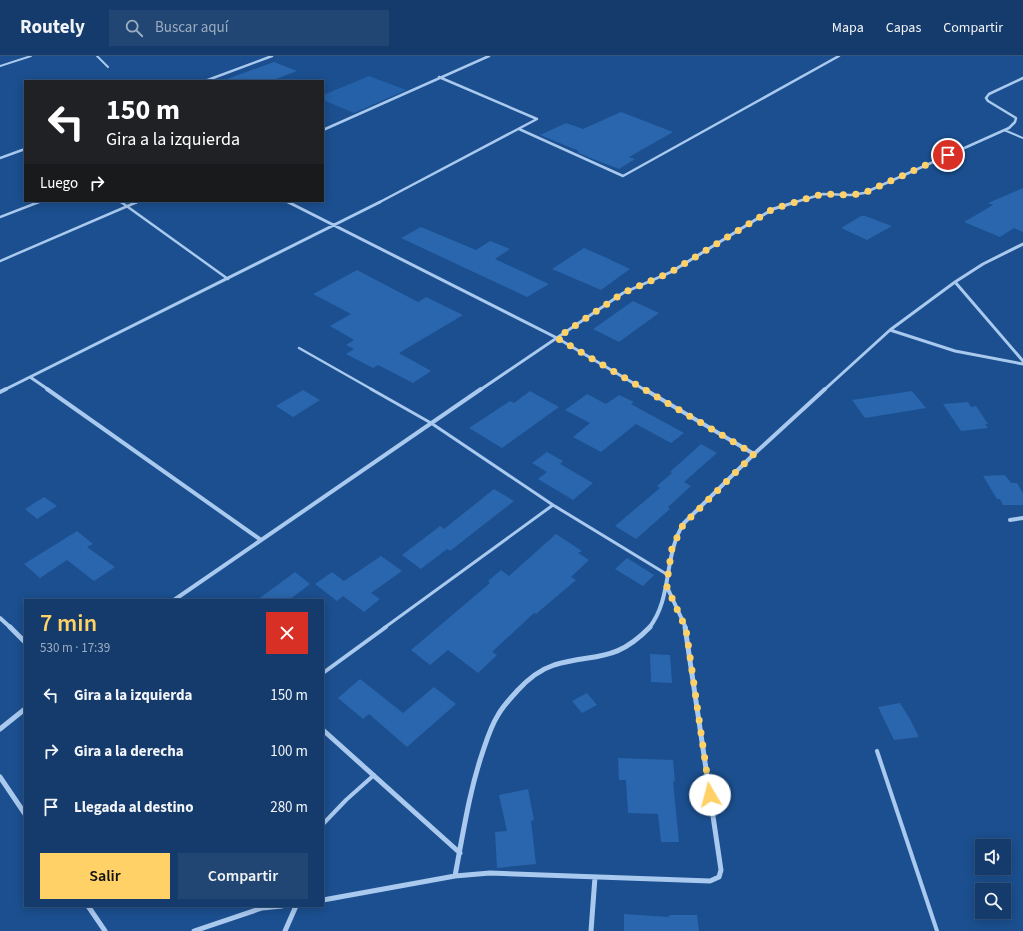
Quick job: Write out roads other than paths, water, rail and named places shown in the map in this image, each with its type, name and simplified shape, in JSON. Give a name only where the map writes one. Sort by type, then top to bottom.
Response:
[{"type":"street","points":[[208,80],[272,56]]},
{"type":"street","points":[[324,130],[489,56]]},
{"type":"street","points":[[519,129],[623,176],[840,56]]},
{"type":"street","points":[[0,392],[337,225],[537,119],[439,77]]},
{"type":"street","points":[[176,599],[623,293],[671,272],[773,209],[822,194],[851,195],[864,193],[1013,125],[1016,118],[988,101],[987,96],[1023,78]]},
{"type":"street","points":[[0,158],[24,149]]},
{"type":"street","points":[[288,202],[337,225],[557,338],[754,454]]},
{"type":"street","points":[[455,876],[471,789],[493,723],[508,700],[534,674],[553,666],[597,659],[617,654],[638,639],[651,627],[661,609],[667,587],[672,548],[683,525],[754,454],[890,330],[955,282],[983,264],[1023,244]]},
{"type":"street","points":[[955,282],[1023,363]]},
{"type":"street","points":[[890,330],[964,354],[989,360],[1023,363]]},
{"type":"street","points":[[30,378],[261,540]]},
{"type":"street","points":[[1010,520],[1023,518]]},
{"type":"street","points":[[324,900],[455,876],[490,873],[710,881],[719,877],[721,870],[686,629],[667,587]]},
{"type":"street","points":[[0,618],[24,641]]},
{"type":"street","points":[[0,729],[24,710]]},
{"type":"street","points":[[324,731],[460,853]]},
{"type":"street","points":[[0,777],[24,813]]},
{"type":"street","points":[[591,931],[595,877]]},
{"type":"street","points":[[89,907],[104,931]]},
{"type":"street","points":[[194,931],[262,907]]},
{"type":"street","points":[[285,931],[296,907]]},
{"type":"lane","points":[[0,66],[31,56]]},
{"type":"lane","points":[[97,56],[108,67]]},
{"type":"lane","points":[[1004,130],[1023,138]]},
{"type":"lane","points":[[0,217],[39,202]]},
{"type":"lane","points":[[120,202],[228,279]]},
{"type":"lane","points":[[0,261],[138,202]]},
{"type":"lane","points":[[299,348],[431,423],[553,505],[668,575]]},
{"type":"lane","points":[[324,671],[553,505]]},
{"type":"lane","points":[[877,752],[937,931]]},
{"type":"lane","points":[[324,823],[346,800],[374,775]]}]
